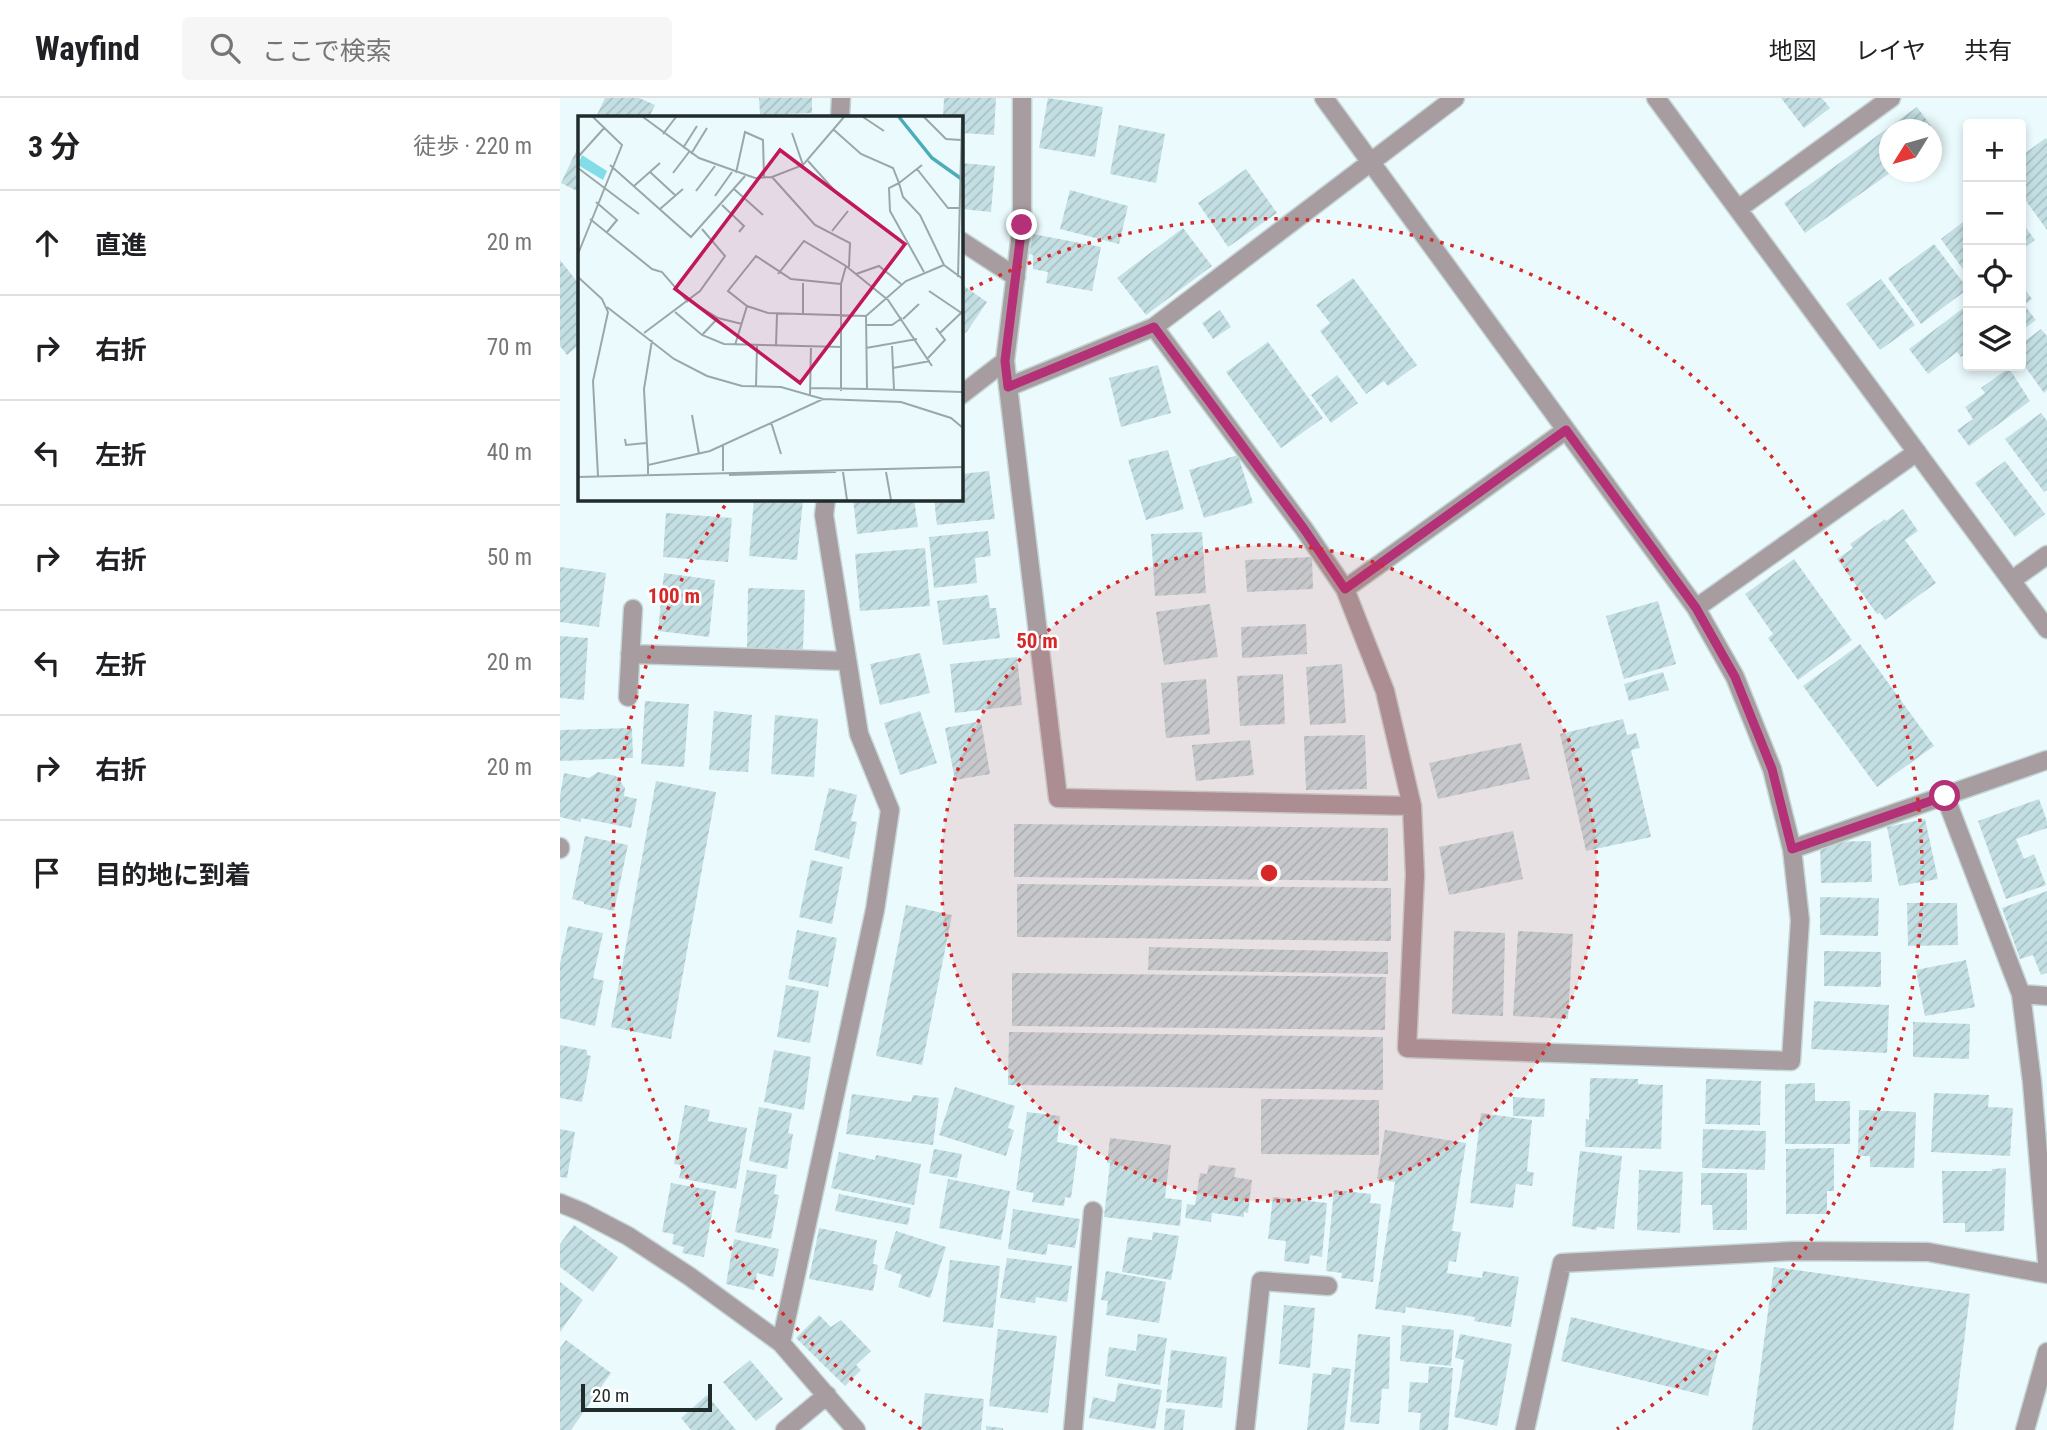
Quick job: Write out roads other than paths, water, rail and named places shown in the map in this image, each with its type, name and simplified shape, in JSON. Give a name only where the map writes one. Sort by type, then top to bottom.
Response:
[{"type":"street","points":[[840,116],[841,98]]},
{"type":"street","points":[[1022,98],[1022,225],[1005,361],[1058,798],[1412,806]]},
{"type":"street","points":[[1154,327],[1304,529],[1345,589],[1385,691],[1412,806],[1415,875],[1407,1048],[1791,1061],[1800,920],[1792,849],[1772,769],[1740,689],[1696,608],[1324,98]]},
{"type":"street","points":[[1008,387],[1154,327],[1455,98]]},
{"type":"street","points":[[1656,98],[2047,629]]},
{"type":"street","points":[[1738,209],[1891,98]]},
{"type":"street","points":[[962,242],[1016,277]]},
{"type":"street","points":[[962,394],[1005,361]]},
{"type":"street","points":[[1345,589],[1566,430]]},
{"type":"street","points":[[1696,608],[1917,452]]},
{"type":"street","points":[[781,1343],[875,910],[890,810],[859,734],[845,661],[824,515],[826,500]]},
{"type":"street","points":[[2012,580],[2047,555]]},
{"type":"street","points":[[628,697],[633,609]]},
{"type":"street","points":[[630,654],[845,661]]},
{"type":"street","points":[[1792,849],[2047,760]]},
{"type":"street","points":[[1945,796],[2021,994],[2032,1082],[2047,1262]]},
{"type":"street","points":[[2021,994],[2047,996]]},
{"type":"street","points":[[560,1203],[628,1236],[690,1276],[781,1343],[856,1430]]},
{"type":"street","points":[[1073,1430],[1093,1211]]},
{"type":"street","points":[[1525,1430],[1562,1263],[1794,1251],[1928,1252],[2047,1274]]},
{"type":"street","points":[[1245,1430],[1261,1281],[1328,1286]]},
{"type":"street","points":[[2025,1430],[2047,1352]]},
{"type":"street","points":[[785,1430],[827,1395]]}]
